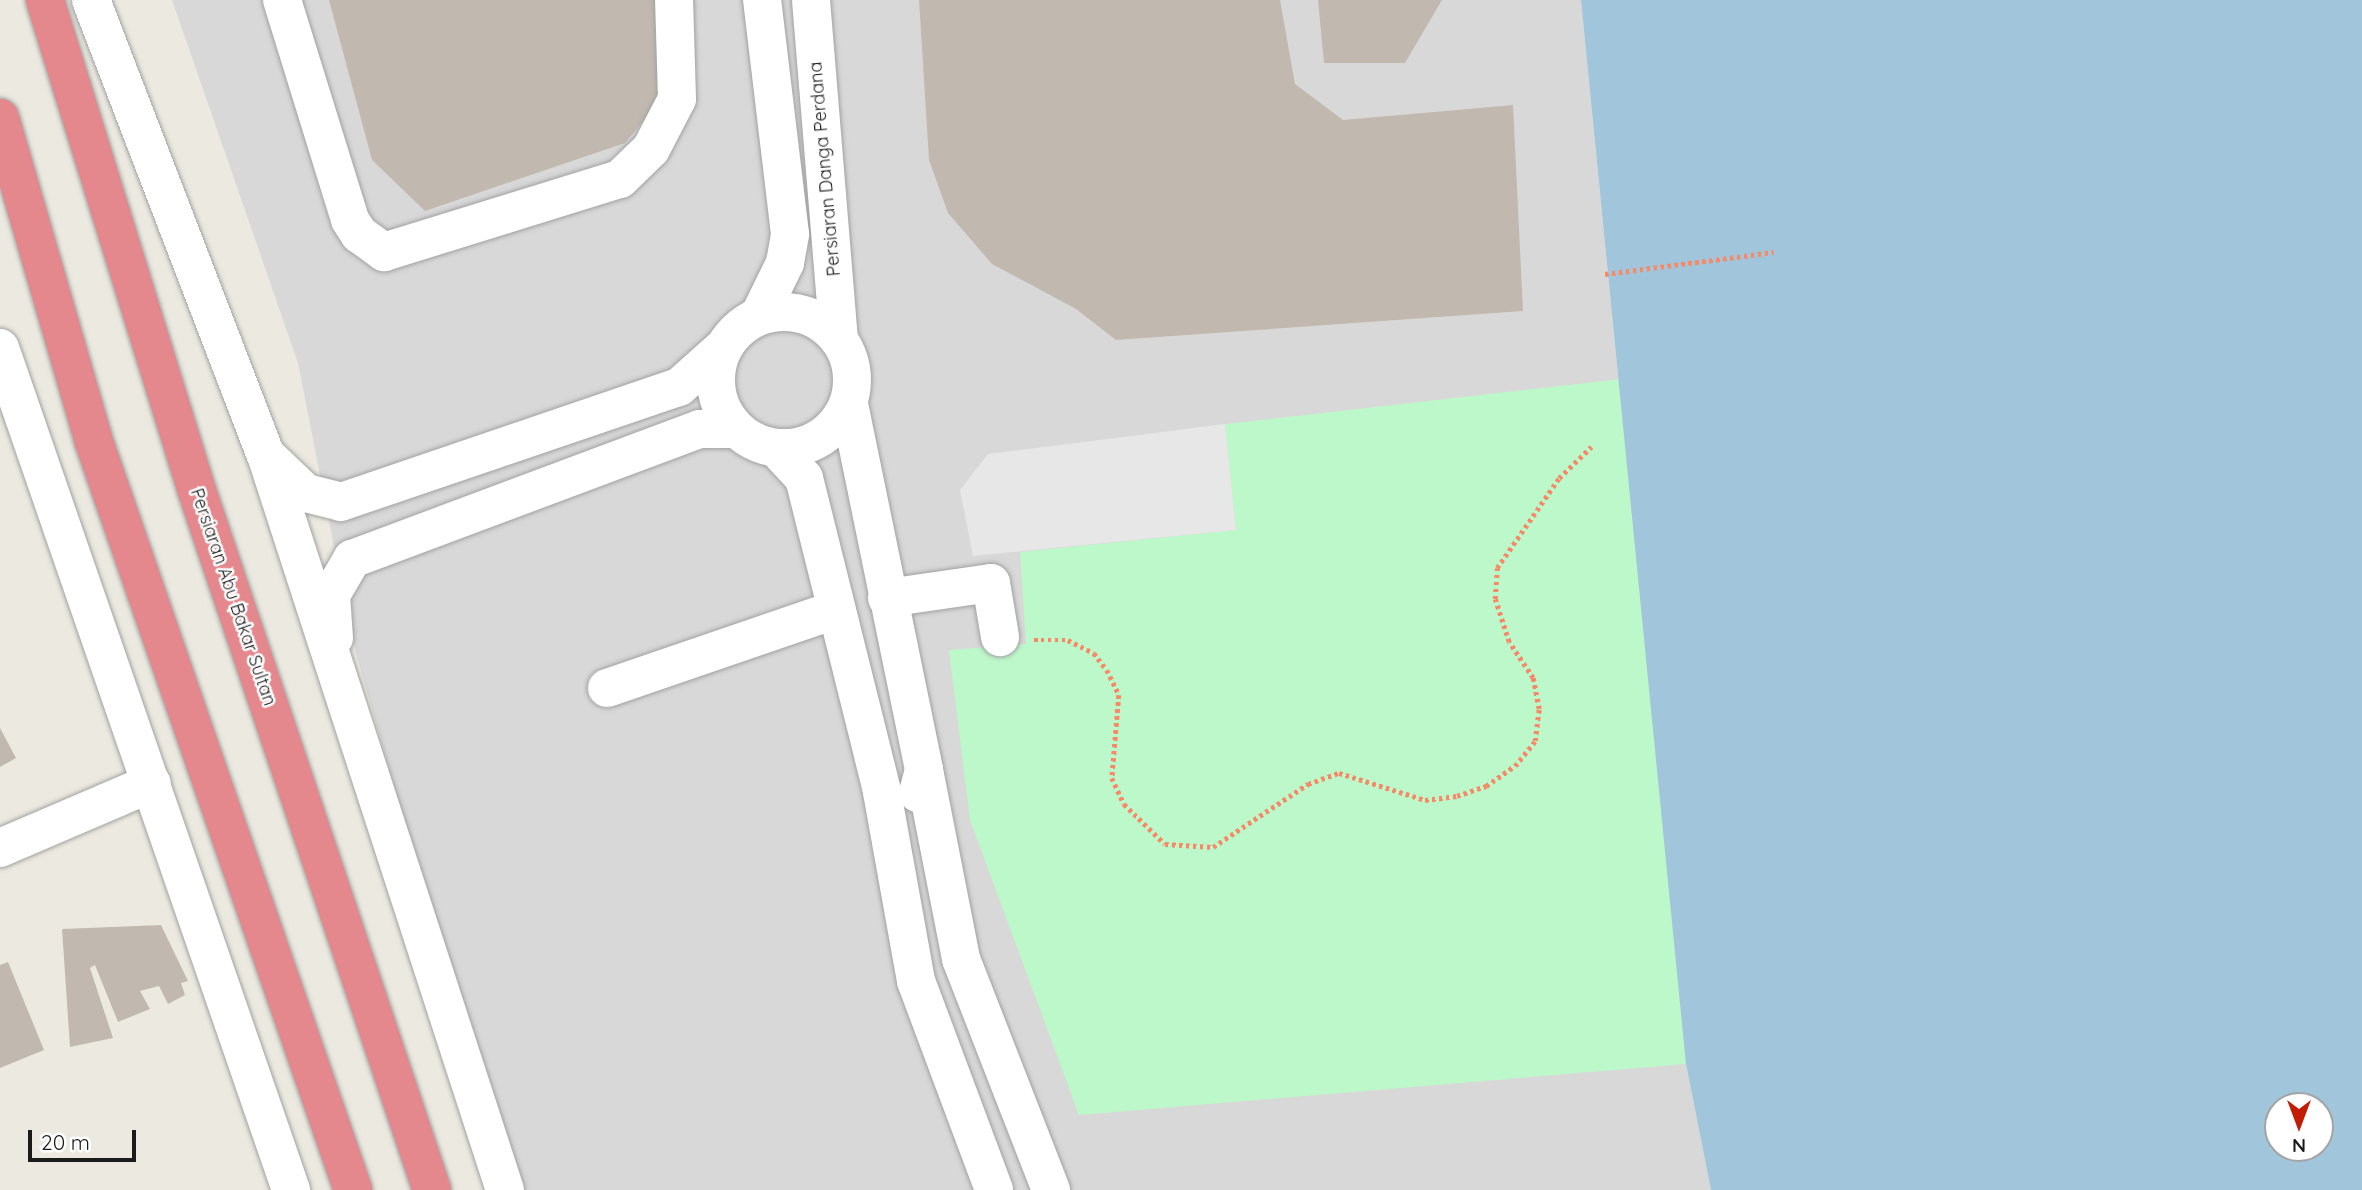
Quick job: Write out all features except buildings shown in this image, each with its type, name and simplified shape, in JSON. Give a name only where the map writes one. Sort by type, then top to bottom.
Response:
[{"type":"highway","name":"Persiaran Abu Bakar Sultan","points":[[45,0],[197,491],[432,1190]]},
{"type":"highway","points":[[0,118],[93,439],[354,1190]]},
{"type":"street","points":[[91,0],[266,455],[337,683],[452,1017],[505,1190]]},
{"type":"street","points":[[282,0],[350,220],[359,234],[384,252],[620,179],[651,149],[677,99],[674,0]]},
{"type":"street","points":[[759,316],[785,263],[790,234],[762,0]]},
{"type":"street","name":"Persiaran Danga Perdana","points":[[811,0],[839,339]]},
{"type":"street","points":[[266,455],[306,493],[341,502],[679,387],[723,348],[738,328],[759,316],[803,314],[839,339],[850,359],[853,382],[849,404],[961,959],[1051,1190]]},
{"type":"street","points":[[0,348],[291,1190]]},
{"type":"street","points":[[723,348],[715,371],[716,392],[735,429],[754,442],[776,449],[799,447],[820,439],[849,404]]},
{"type":"street","points":[[337,683],[331,595],[352,559],[700,429],[735,429]]},
{"type":"street","points":[[776,449],[804,478],[882,792],[916,981],[994,1190]]},
{"type":"street","points":[[887,598],[991,583],[1000,637]]},
{"type":"street","points":[[607,688],[835,610]]},
{"type":"street","points":[[882,792],[894,801],[916,795],[924,784],[924,770]]},
{"type":"street","points":[[0,848],[152,783]]},
{"type":"path","points":[[1605,274],[1774,252]]},
{"type":"path","points":[[1000,637],[1068,640],[1101,662],[1119,695],[1112,778],[1124,804],[1143,828],[1164,844],[1213,846],[1308,784],[1339,772],[1425,800],[1457,796],[1486,786],[1515,766],[1535,741],[1539,709],[1533,678],[1509,642],[1496,599],[1497,568],[1559,478],[1591,447]]},
{"type":"shaded area","points":[[172,0],[1581,0],[1686,1064],[1711,1190],[510,1190],[353,643],[298,363]]},
{"type":"shaded area","points":[[1225,424],[1236,530],[973,556],[960,490],[988,454]]},
{"type":"green space","points":[[1621,379],[1686,1064],[1079,1115],[970,820],[949,650],[1026,644],[1020,552],[1236,530],[1225,424]]},
{"type":"water","points":[[1581,0],[2362,0],[2362,1190],[1711,1190],[1686,1064]]}]
